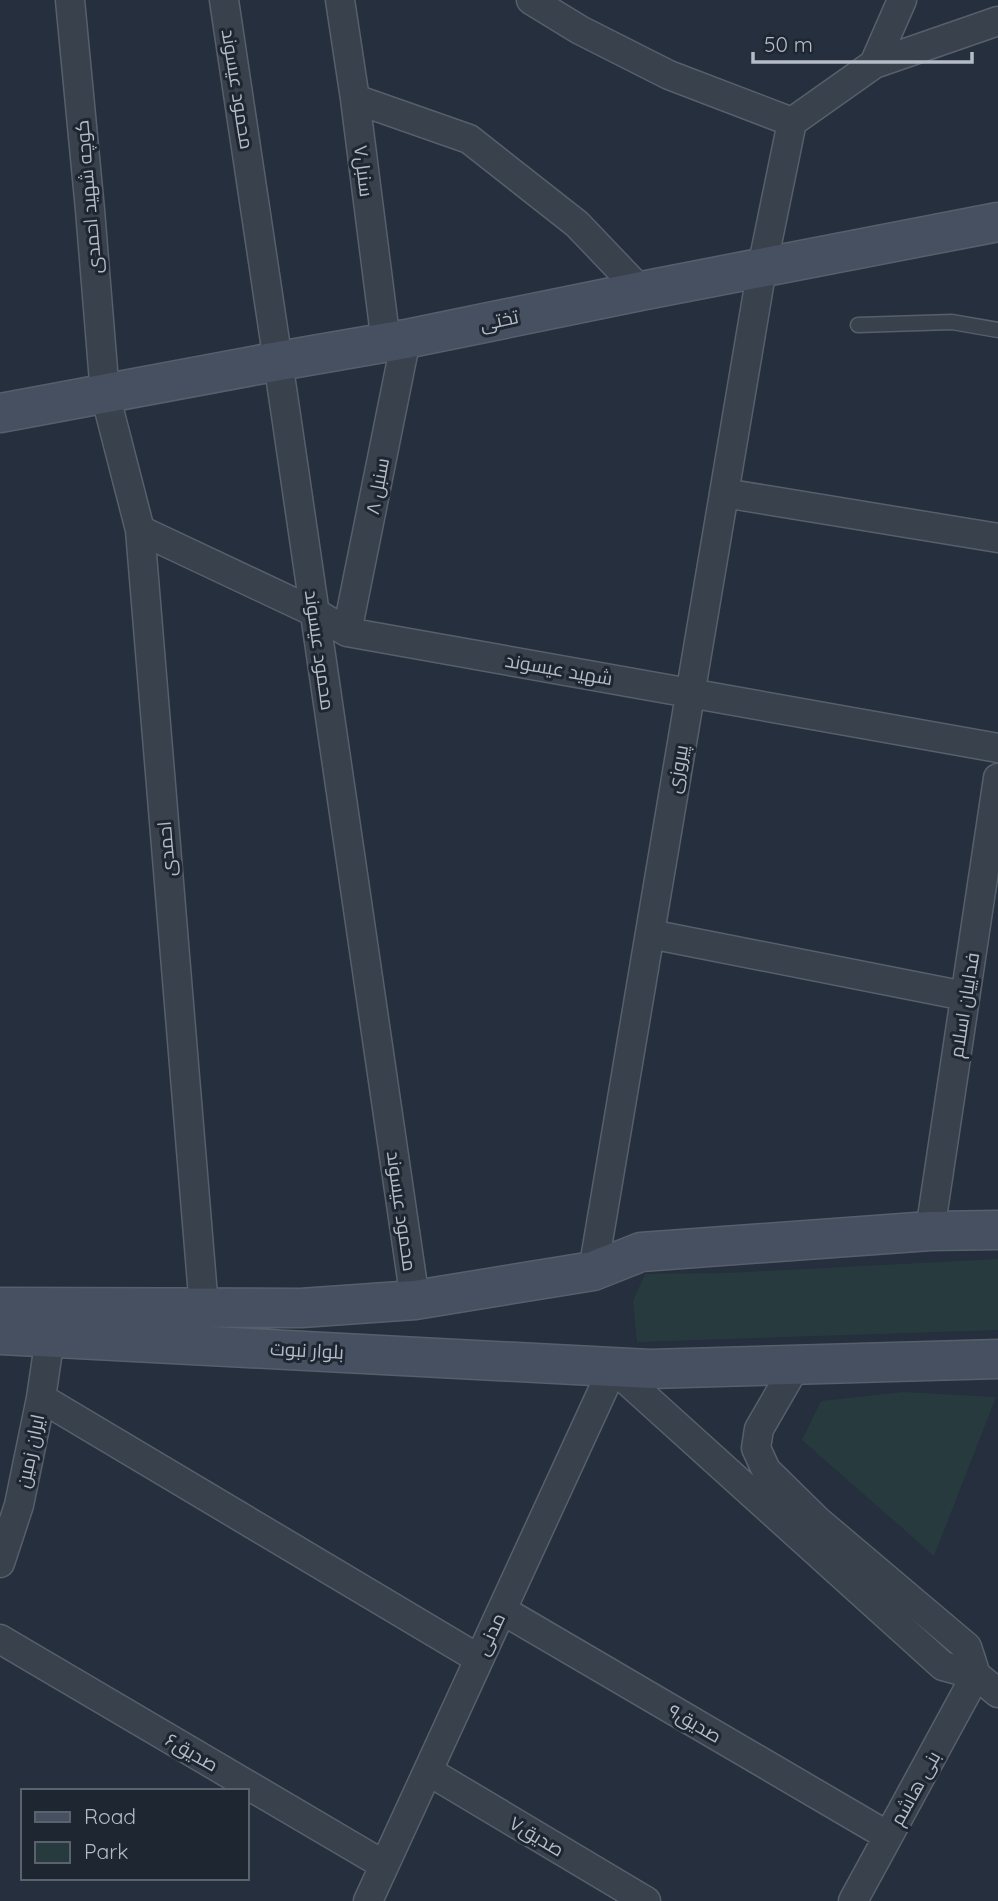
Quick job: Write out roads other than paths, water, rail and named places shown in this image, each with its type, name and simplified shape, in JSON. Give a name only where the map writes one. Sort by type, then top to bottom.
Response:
[{"type":"street","name":"کوچه شهید احمدی","points":[[70,0],[105,394]]},
{"type":"street","name":"محمود عیسوند","points":[[224,0],[415,1300]]},
{"type":"street","name":"سنبل۷","points":[[340,0],[396,341]]},
{"type":"street","points":[[531,0],[580,30],[669,75],[792,122],[874,64],[998,21]]},
{"type":"street","points":[[874,64],[902,0]]},
{"type":"street","points":[[355,99],[469,139],[577,224],[641,291]]},
{"type":"street","name":"پیروزی","points":[[593,1271],[762,268],[792,122]]},
{"type":"street","name":"تختی","points":[[0,413],[396,341],[998,222]]},
{"type":"street","name":"سنبل ۸","points":[[347,632],[396,341]]},
{"type":"street","name":"احمدی","points":[[105,394],[140,530],[204,1308]]},
{"type":"street","points":[[724,493],[998,538]]},
{"type":"street","name":"شهید عیسوند","points":[[140,530],[314,612],[347,632],[998,748]]},
{"type":"street","name":"فداییان اسلام","points":[[930,1231],[998,778]]},
{"type":"street","points":[[650,934],[965,996]]},
{"type":"street","name":"بلوار نبوت","points":[[0,1307],[301,1308],[415,1300],[593,1271],[640,1252],[930,1231],[998,1230]]},
{"type":"street","name":"بلوار نبوت","points":[[0,1335],[650,1369],[998,1359]]},
{"type":"street","name":"ایران زمین","points":[[0,1563],[19,1505],[41,1398],[50,1337]]},
{"type":"street","points":[[796,1365],[759,1429],[756,1448],[766,1470],[818,1521],[967,1647],[976,1675]]},
{"type":"street","points":[[613,1368],[943,1666],[976,1675],[998,1693]]},
{"type":"street","name":"مدنی","points":[[368,1901],[613,1368]]},
{"type":"street","points":[[41,1398],[479,1659]]},
{"type":"street","name":"صدیق۹","points":[[502,1610],[888,1836]]},
{"type":"street","name":"صدیق۶","points":[[0,1639],[384,1865]]},
{"type":"street","name":"بنی هاشم","points":[[853,1901],[976,1675]]},
{"type":"street","name":"صدیق۷","points":[[428,1771],[646,1901]]},
{"type":"lane","points":[[858,325],[952,322],[998,330]]}]
